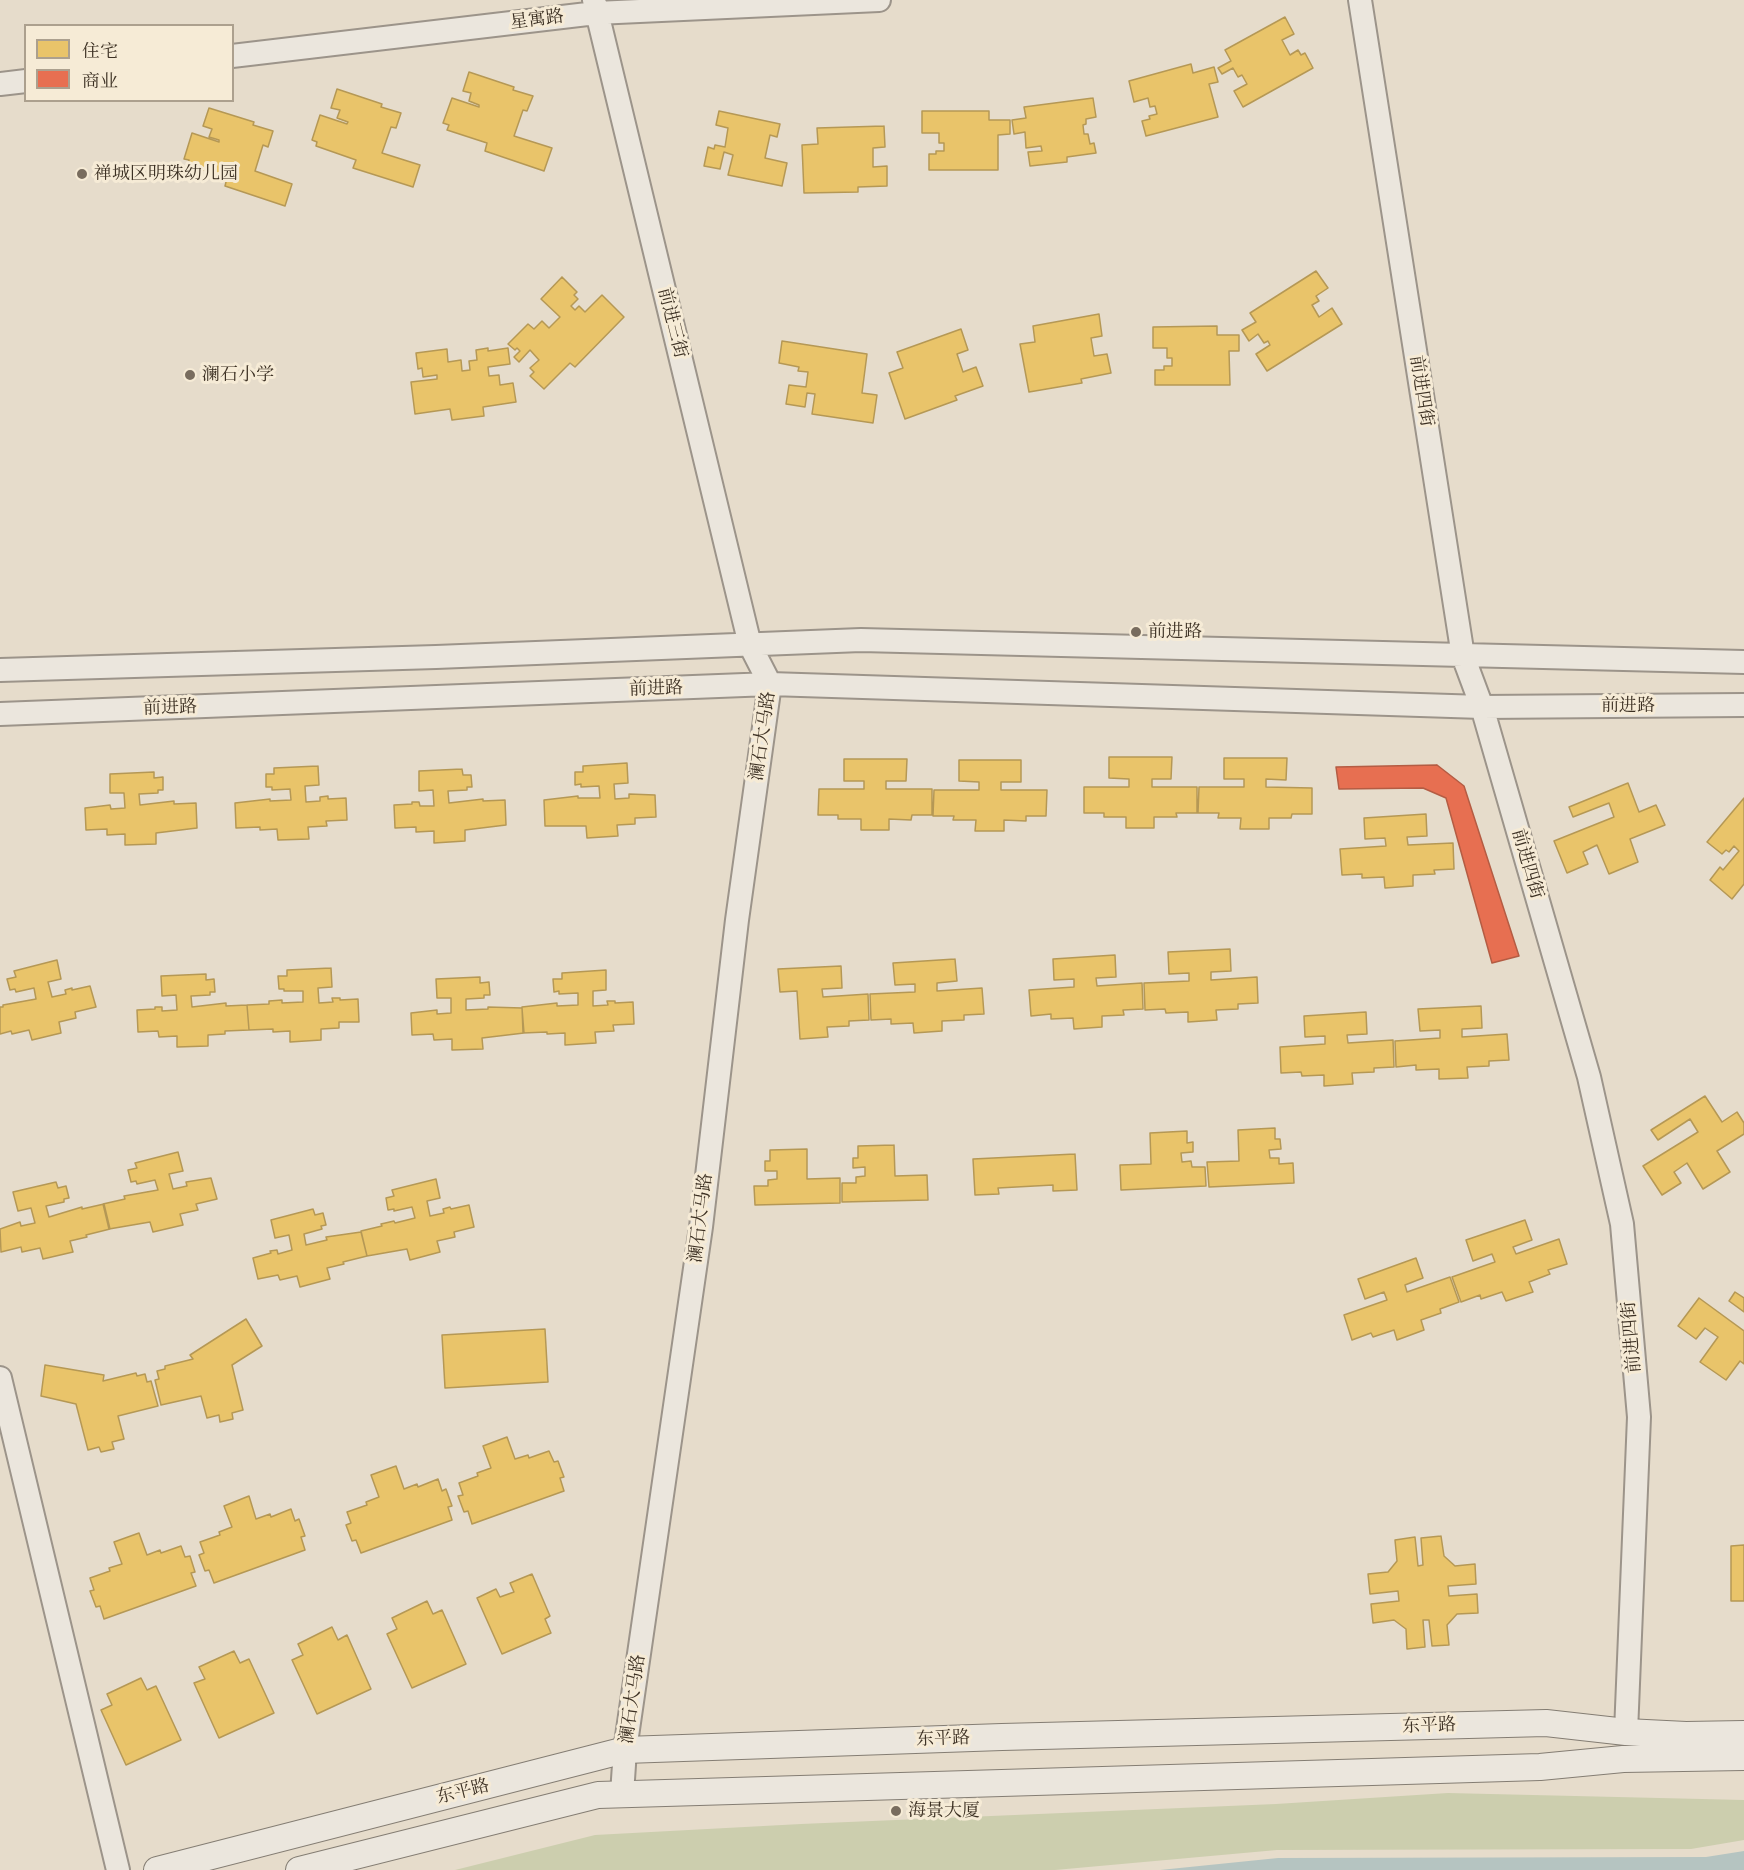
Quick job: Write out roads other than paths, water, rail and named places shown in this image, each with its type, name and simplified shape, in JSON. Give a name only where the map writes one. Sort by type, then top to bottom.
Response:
[{"type":"main road","name":"东平路","points":[[157,1870],[625,1750],[1002,1737],[1546,1723],[1626,1732],[1686,1735],[1744,1734]]},
{"type":"main road","name":"东平路","points":[[299,1870],[598,1795],[1540,1767],[1623,1759],[1744,1757]]},
{"type":"street","name":"星寓路","points":[[234,56],[595,7],[879,0]]},
{"type":"street","name":"前进四街","points":[[1360,0],[1463,656],[1482,708],[1589,1077],[1622,1224],[1639,1417],[1626,1732]]},
{"type":"street","name":"前进三街","points":[[595,7],[750,645]]},
{"type":"street","points":[[0,84],[24,81]]},
{"type":"street","points":[[0,670],[436,657],[861,640],[1744,662]]},
{"type":"street","name":"澜石大马路","points":[[622,1794],[625,1750],[701,1227],[737,920],[770,684],[750,645]]},
{"type":"street","name":"前进路","points":[[0,714],[770,684],[1482,708],[1744,705]]},
{"type":"street","points":[[0,1378],[118,1870]]},
{"type":"place","name":"禅城区明珠幼儿园","points":[[82,174]]},
{"type":"place","name":"澜石小学","points":[[190,375]]},
{"type":"place","name":"前进路","points":[[1136,632]]},
{"type":"place","name":"海景大厦","points":[[896,1811]]}]
